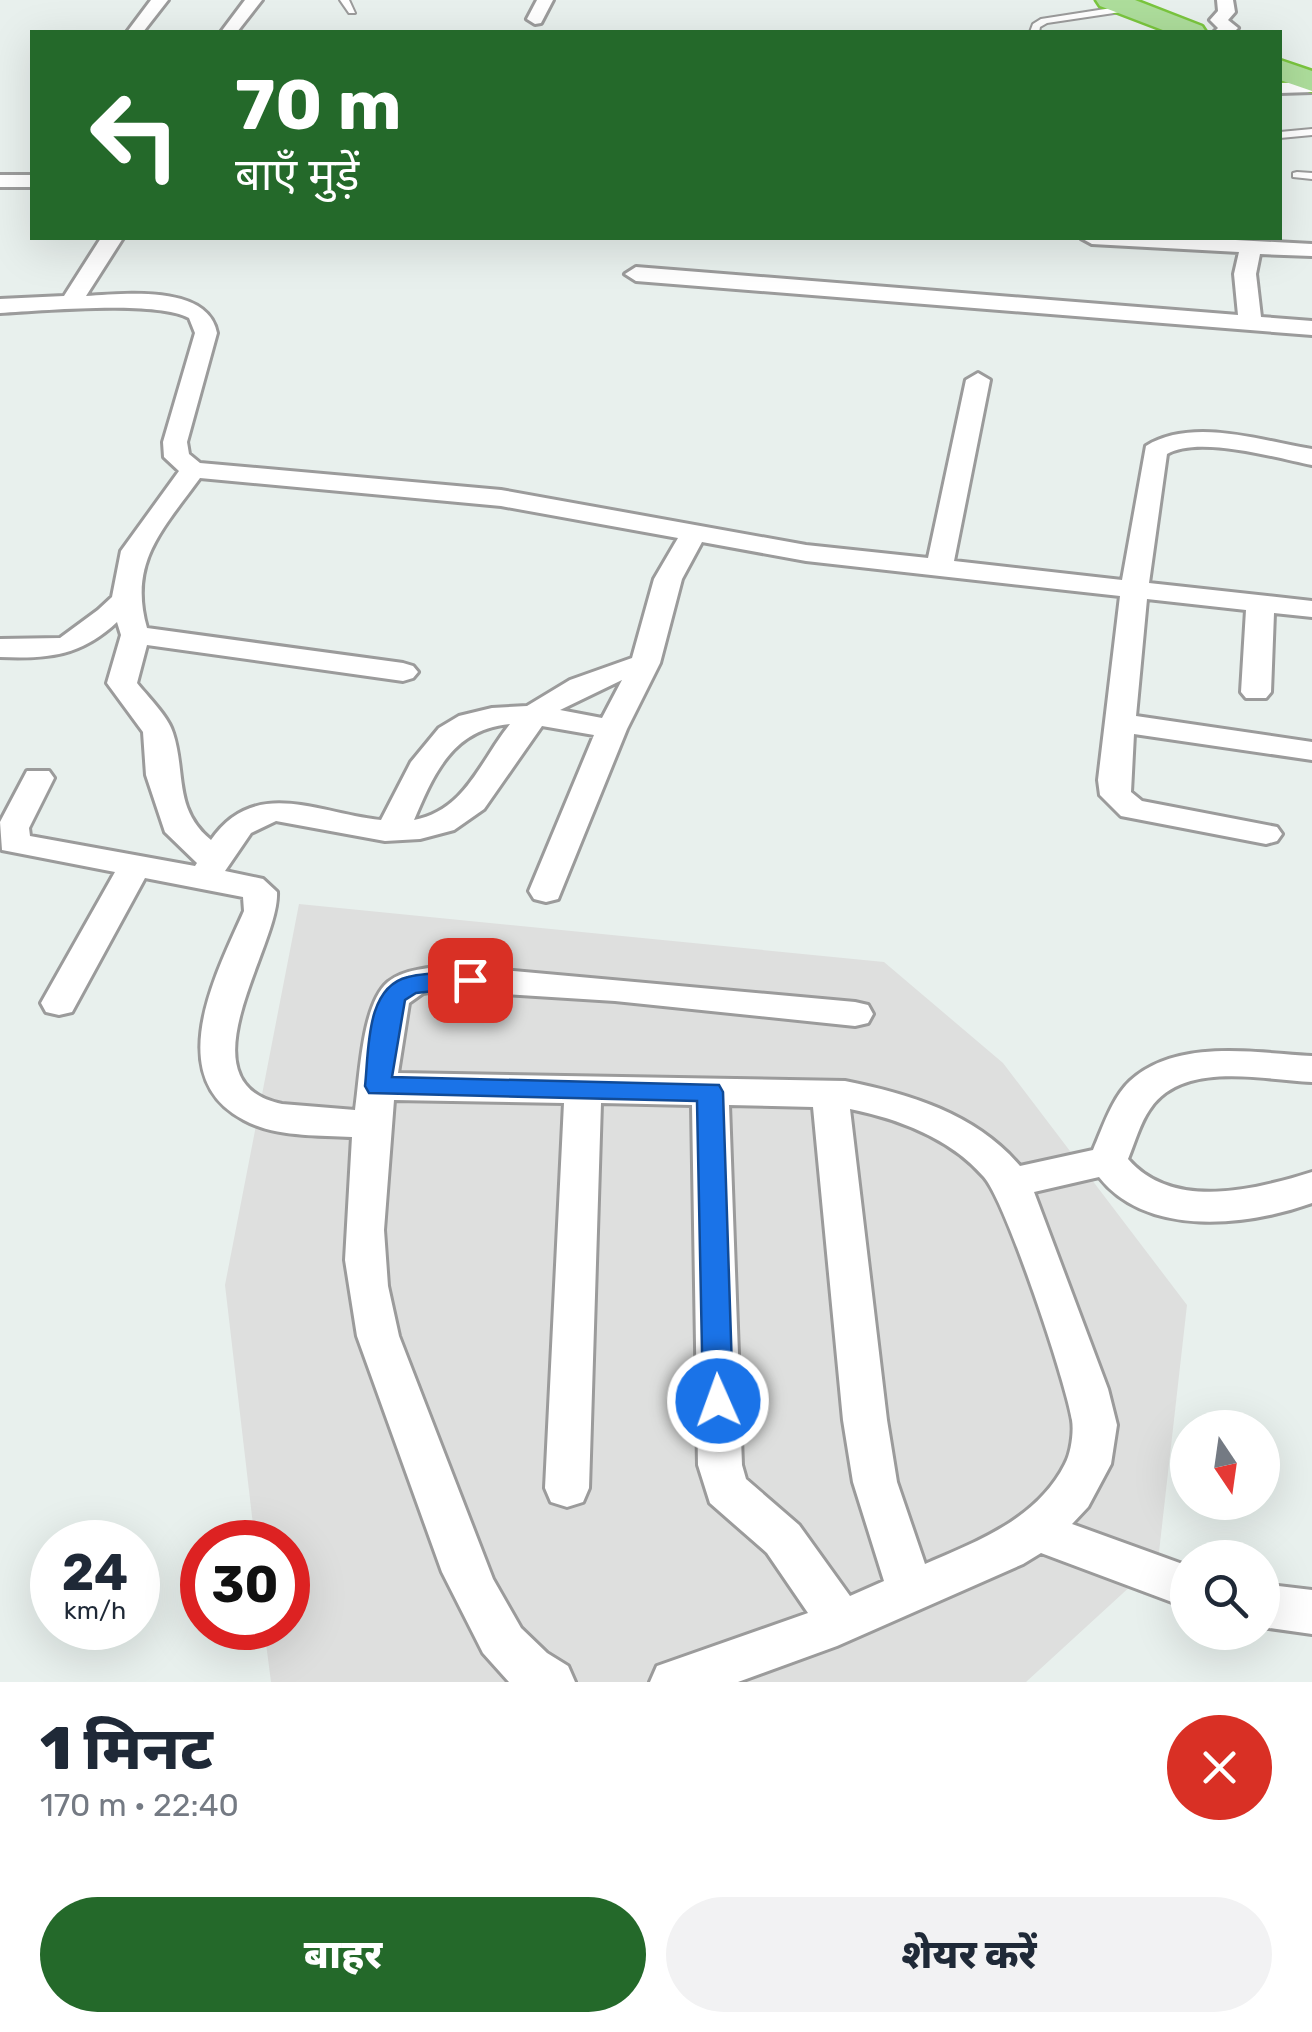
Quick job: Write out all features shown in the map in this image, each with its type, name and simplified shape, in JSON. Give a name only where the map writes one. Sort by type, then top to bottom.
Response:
[{"type":"highway","points":[[1120,4],[1187,30]]},
{"type":"highway","points":[[1282,70],[1312,85]]},
{"type":"street","points":[[136,30],[160,0]]},
{"type":"street","points":[[231,30],[254,0]]},
{"type":"street","points":[[536,19],[545,0]]},
{"type":"street","points":[[1225,0],[1227,12],[1218,20],[1229,30]]},
{"type":"street","points":[[1282,88],[1312,85]]},
{"type":"street","points":[[0,181],[30,182]]},
{"type":"street","points":[[69,304],[111,240]]},
{"type":"street","points":[[1132,240],[1312,250]]},
{"type":"street","points":[[1250,324],[1245,274],[1251,246]]},
{"type":"street","points":[[636,274],[1312,328]]},
{"type":"street","points":[[0,306],[170,306],[200,316],[206,333],[175,442],[177,457],[193,470],[482,496],[806,553],[1312,609]]},
{"type":"street","points":[[939,570],[978,380]]},
{"type":"street","points":[[1266,834],[1132,809],[1116,795],[1114,780],[1134,591],[1155,451],[1161,444],[1195,440],[1312,457]]},
{"type":"street","points":[[193,470],[134,551],[125,600],[135,635],[123,674],[124,691],[158,732],[162,775],[181,832],[210,870]]},
{"type":"street","points":[[546,891],[612,729],[645,664],[668,578],[695,532]]},
{"type":"street","points":[[0,648],[46,650],[72,646],[85,639],[125,600]]},
{"type":"street","points":[[1256,692],[1260,604]]},
{"type":"street","points":[[135,635],[403,672]]},
{"type":"street","points":[[210,870],[243,820],[258,814],[276,811],[392,829],[431,826],[468,810],[522,728],[536,715],[585,682],[645,664]]},
{"type":"street","points":[[392,829],[430,756],[447,735],[483,716],[536,715],[612,729]]},
{"type":"street","points":[[1120,723],[1312,752]]},
{"type":"street","points":[[38,778],[13,828],[14,844],[134,867],[210,870],[260,892],[262,901],[218,1020],[216,1061],[234,1092],[258,1111],[583,1091],[830,1094],[882,1102],[955,1132],[973,1141],[1011,1183],[1087,1389],[1095,1425],[1089,1464],[1072,1493],[1036,1531],[1008,1550],[841,1622],[674,1682]]},
{"type":"street","points":[[59,1003],[134,867]]},
{"type":"street","points":[[551,1682],[502,1640],[472,1583],[440,1511],[373,1326],[364,1258],[375,1106],[388,1011],[394,995],[410,984],[434,980],[622,989],[855,1014]]},
{"type":"street","points":[[1108,1161],[1132,1105],[1158,1079],[1185,1069],[1213,1066],[1312,1069]]},
{"type":"street","points":[[567,1488],[583,1091]]},
{"type":"street","points":[[710,1092],[720,1466],[726,1489],[783,1539],[841,1622]]},
{"type":"street","points":[[830,1094],[875,1482],[911,1591]]},
{"type":"street","points":[[1011,1183],[1108,1161]]},
{"type":"street","points":[[1108,1161],[1122,1180],[1143,1194],[1174,1202],[1213,1206],[1271,1199],[1312,1187]]},
{"type":"street","points":[[1036,1531],[1170,1579]]},
{"type":"street","points":[[1280,1607],[1312,1612]]},
{"type":"lane","points":[[344,0],[352,11]]},
{"type":"lane","points":[[1035,30],[1044,21],[1120,4]]},
{"type":"lane","points":[[1282,135],[1312,132]]},
{"type":"lane","points":[[1297,175],[1312,176]]},
{"type":"shaded area","points":[[299,904],[884,962],[1003,1063],[1187,1305],[1175,1410],[1170,1410],[1170,1455],[1158,1561],[1026,1682],[271,1682],[267,1650],[310,1650],[310,1520],[252,1520],[225,1285]]},
{"type":"route","points":[[470,980],[410,984],[394,995],[388,1011],[378,1086],[710,1092],[718,1401]]}]
